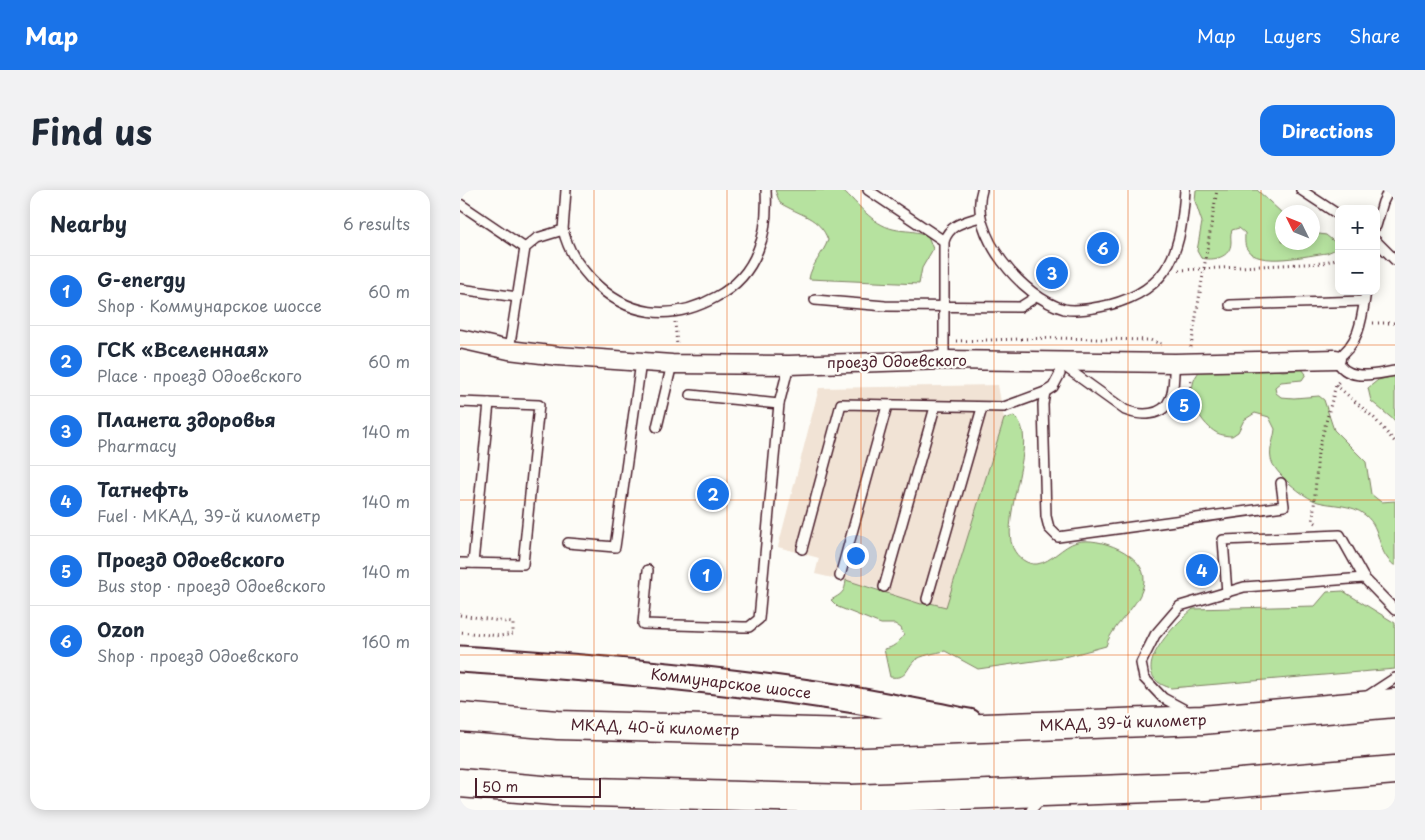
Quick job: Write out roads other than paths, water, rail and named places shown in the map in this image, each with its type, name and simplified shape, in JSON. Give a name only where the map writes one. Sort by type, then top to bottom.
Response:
[{"type":"highway","name":"МКАД, 39-й километр","points":[[851,733],[1202,720],[1348,709],[1395,703]]},
{"type":"highway","name":"МКАД, 40-й километр","points":[[460,717],[558,725],[851,733]]},
{"type":"highway","points":[[460,784],[554,791],[857,805],[1040,801],[1395,770]]},
{"type":"main road","name":"Коммунарское шоссе","points":[[460,659],[630,671],[689,678],[836,697],[999,728]]},
{"type":"street","name":"проезд Одоевского","points":[[460,339],[509,350],[672,364],[789,365],[944,360],[1057,361],[1179,358],[1341,365]]},
{"type":"lane","points":[[566,190],[563,230],[569,251],[598,287],[621,302],[641,309],[674,314],[699,306],[730,289],[747,272],[759,250],[765,224],[766,190]]},
{"type":"lane","points":[[868,190],[944,240]]},
{"type":"lane","points":[[982,190],[980,217],[994,249],[1015,277],[1036,297],[1065,309],[1093,308],[1138,295],[1157,282],[1166,270],[1176,247],[1184,212],[1185,190]]},
{"type":"lane","points":[[1301,190],[1335,212]]},
{"type":"lane","points":[[1380,212],[1389,190]]},
{"type":"lane","points":[[460,204],[524,248]]},
{"type":"lane","points":[[944,360],[944,240],[947,232],[954,226],[980,217]]},
{"type":"lane","points":[[509,350],[524,248],[538,238],[563,230]]},
{"type":"lane","points":[[1380,245],[1395,260]]},
{"type":"lane","points":[[460,289],[517,298]]},
{"type":"lane","points":[[1365,295],[1354,344],[1341,365],[1363,376],[1395,371]]},
{"type":"lane","points":[[815,300],[885,306],[1020,307],[1036,297]]},
{"type":"lane","points":[[1230,305],[1364,301]]},
{"type":"lane","points":[[1057,361],[1126,410],[1136,415],[1147,415],[1159,411],[1167,404],[1171,397],[1179,358]]},
{"type":"lane","points":[[802,549],[840,404],[1004,407],[1045,392],[1053,387],[1060,374],[1057,361]]},
{"type":"lane","points":[[568,543],[615,547],[641,362]]},
{"type":"lane","points":[[657,427],[672,364]]},
{"type":"lane","points":[[648,570],[643,624],[749,627],[759,619],[779,404],[789,365]]},
{"type":"lane","points":[[1045,392],[1042,404],[1046,516],[1049,528],[1058,537],[1284,506],[1281,483]]},
{"type":"lane","points":[[691,396],[779,404]]},
{"type":"lane","points":[[460,402],[539,405],[523,564],[460,563]]},
{"type":"lane","points":[[473,563],[489,403]]},
{"type":"lane","points":[[840,576],[887,406]]},
{"type":"lane","points":[[884,588],[935,407]]},
{"type":"lane","points":[[927,599],[982,408]]},
{"type":"lane","points":[[1227,593],[1223,540],[1333,535],[1340,536],[1364,578],[1395,610]]},
{"type":"lane","points":[[1202,720],[1163,698],[1144,678],[1141,663],[1155,635],[1180,606],[1244,587],[1364,578]]},
{"type":"lane","points":[[1348,709],[1395,678]]},
{"type":"place","name":"Ozon","points":[[1103,248]]},
{"type":"place","name":"Планета здоровья","points":[[1052,273]]},
{"type":"place","name":"Проезд Одоевского","points":[[1184,405]]},
{"type":"place","name":"ГСК «Вселенная»","points":[[713,494]]},
{"type":"place","name":"Татнефть","points":[[1202,570]]},
{"type":"place","name":"G-energy","points":[[706,575]]}]
